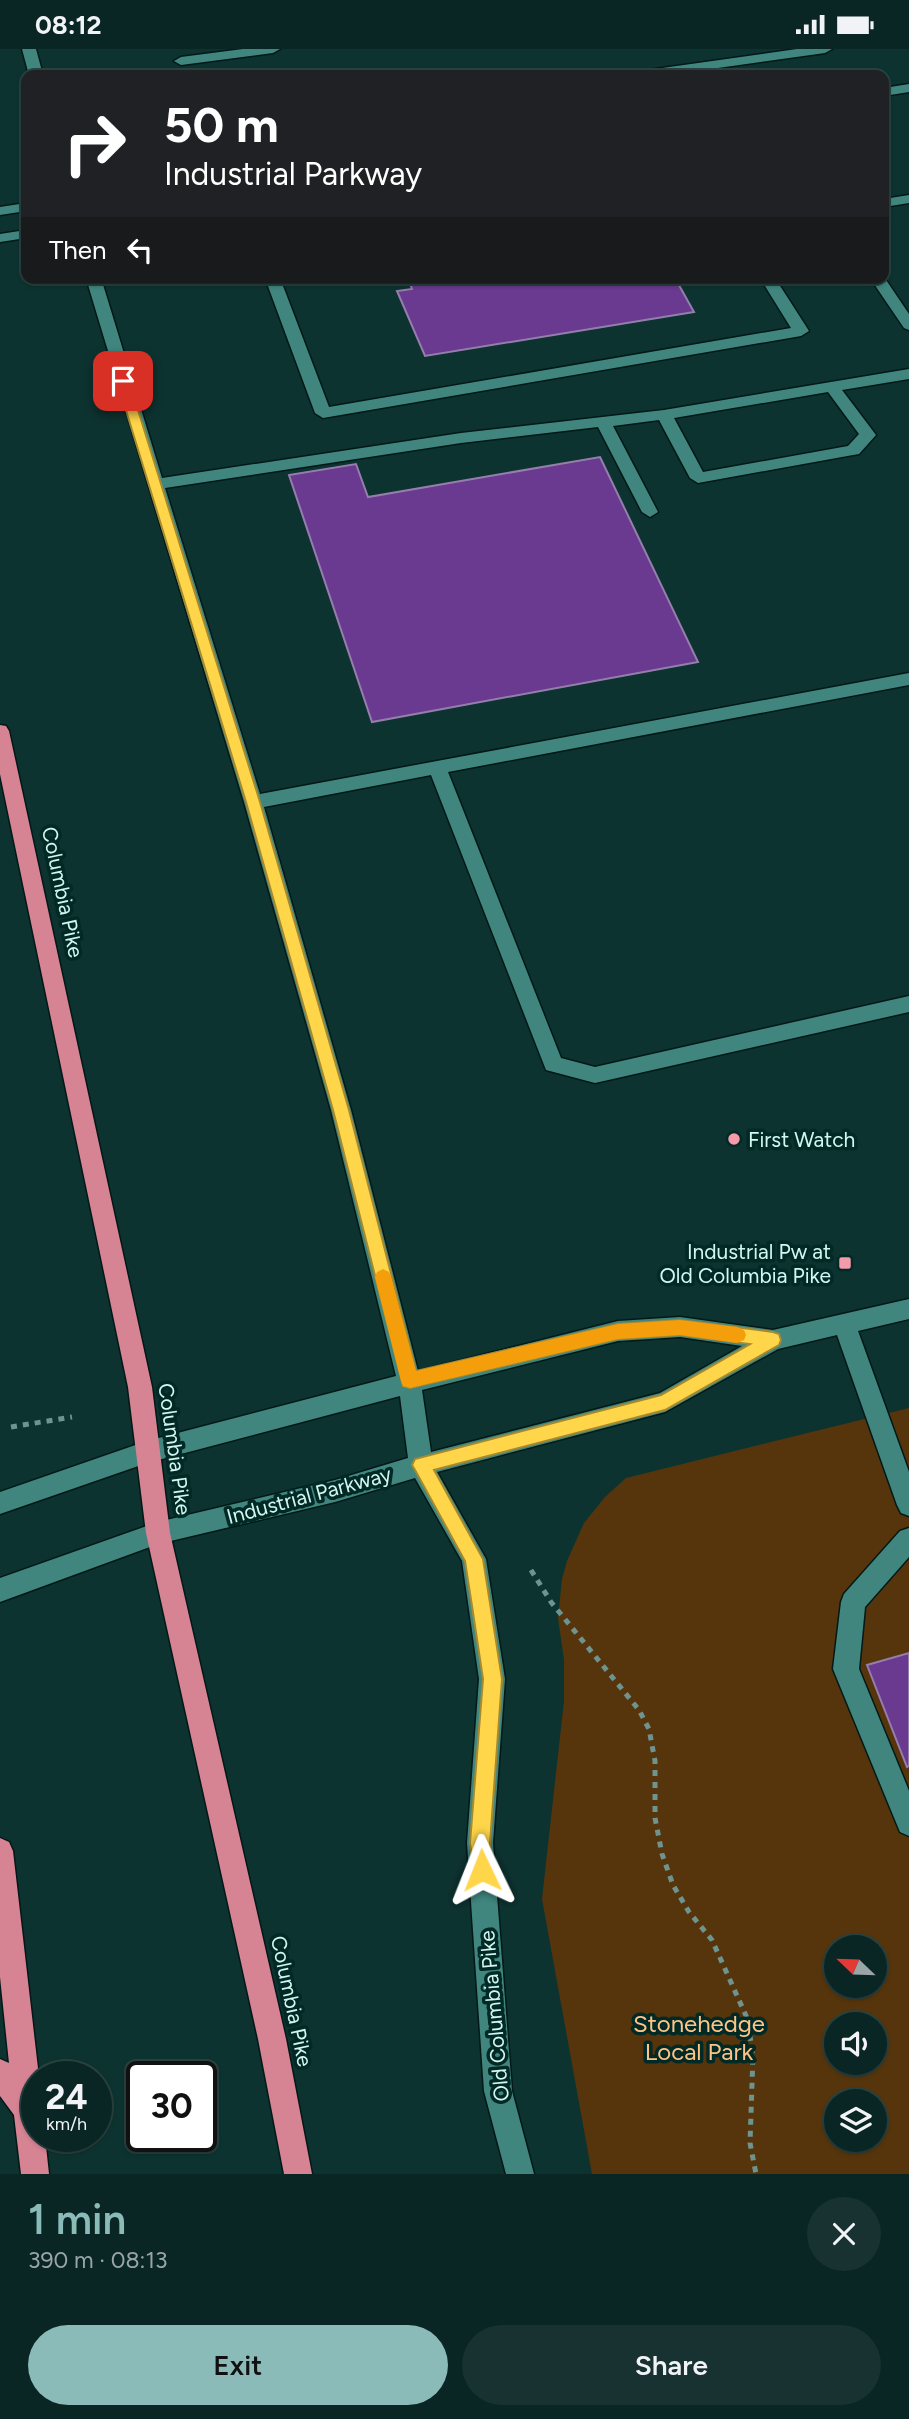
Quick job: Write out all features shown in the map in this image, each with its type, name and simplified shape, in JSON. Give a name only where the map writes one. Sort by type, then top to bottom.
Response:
[{"type":"highway","name":"Columbia Pike","points":[[0,731],[139,1387],[158,1533],[272,2039],[298,2174]]},
{"type":"highway","points":[[0,1850],[21,2061]]},
{"type":"highway","points":[[0,2073],[21,2100]]},
{"type":"highway","points":[[32,2152],[35,2174]]},
{"type":"street","points":[[29,49],[35,70]]},
{"type":"street","points":[[179,55],[273,49]]},
{"type":"street","points":[[709,49],[724,70],[825,49]]},
{"type":"street","points":[[889,91],[909,88]]},
{"type":"street","points":[[889,202],[909,199]]},
{"type":"street","points":[[0,211],[21,208]]},
{"type":"street","points":[[0,237],[21,235]]},
{"type":"street","name":"Old Columbia Pike","points":[[95,284],[253,802],[341,1110],[410,1381],[421,1465],[474,1559],[492,1679],[480,1843],[498,2091],[520,2174]]},
{"type":"street","points":[[274,284],[323,412],[801,331],[772,284]]},
{"type":"street","points":[[881,284],[909,325]]},
{"type":"street","points":[[154,484],[461,438],[664,415],[909,374]]},
{"type":"street","points":[[664,415],[698,478],[853,450],[868,435],[832,387]]},
{"type":"street","points":[[603,421],[650,512]]},
{"type":"street","points":[[253,802],[909,679]]},
{"type":"street","points":[[437,768],[553,1064],[594,1075],[909,1004]]},
{"type":"street","name":"Industrial Parkway","points":[[0,1590],[158,1533],[335,1490],[665,1402],[773,1340],[909,1309]]},
{"type":"street","points":[[844,1324],[909,1505]]},
{"type":"street","name":"Industrial Parkway","points":[[0,1503],[147,1452],[410,1381],[618,1331],[680,1327],[773,1340]]},
{"type":"street","points":[[909,1539],[853,1602],[846,1668],[909,1823]]},
{"type":"path","points":[[11,1427],[72,1417]]},
{"type":"path","points":[[531,1570],[551,1602],[639,1710],[649,1729],[655,1761],[655,1818],[662,1854],[673,1885],[689,1912],[712,1940],[732,1978],[747,2018],[753,2055],[750,2143],[755,2174]]},
{"type":"green space","name":"Stonehedge Local Park","points":[[909,1408],[909,2174],[592,2174],[542,1899],[564,1701],[564,1660],[558,1618],[562,1579],[584,1523],[605,1497],[626,1478]]},
{"type":"building","points":[[410,284],[678,284],[694,312],[425,356],[397,291],[412,289]]},
{"type":"building","points":[[600,457],[698,662],[372,722],[289,475],[356,464],[368,497]]},
{"type":"building","points":[[909,1653],[909,1766],[907,1767],[867,1665]]},
{"type":"slow traffic","points":[[383,1277],[410,1381],[618,1331],[680,1327],[737,1335]]},
{"type":"place","name":"First Watch","points":[[734,1139]]},
{"type":"place","name":"Industrial Pw at Old Columbia Pike","points":[[845,1263]]},
{"type":"route","points":[[123,381],[253,802],[341,1110],[410,1381],[618,1331],[680,1327],[773,1340],[665,1402],[421,1465],[474,1559],[492,1679],[480,1843],[482,1870]]}]
